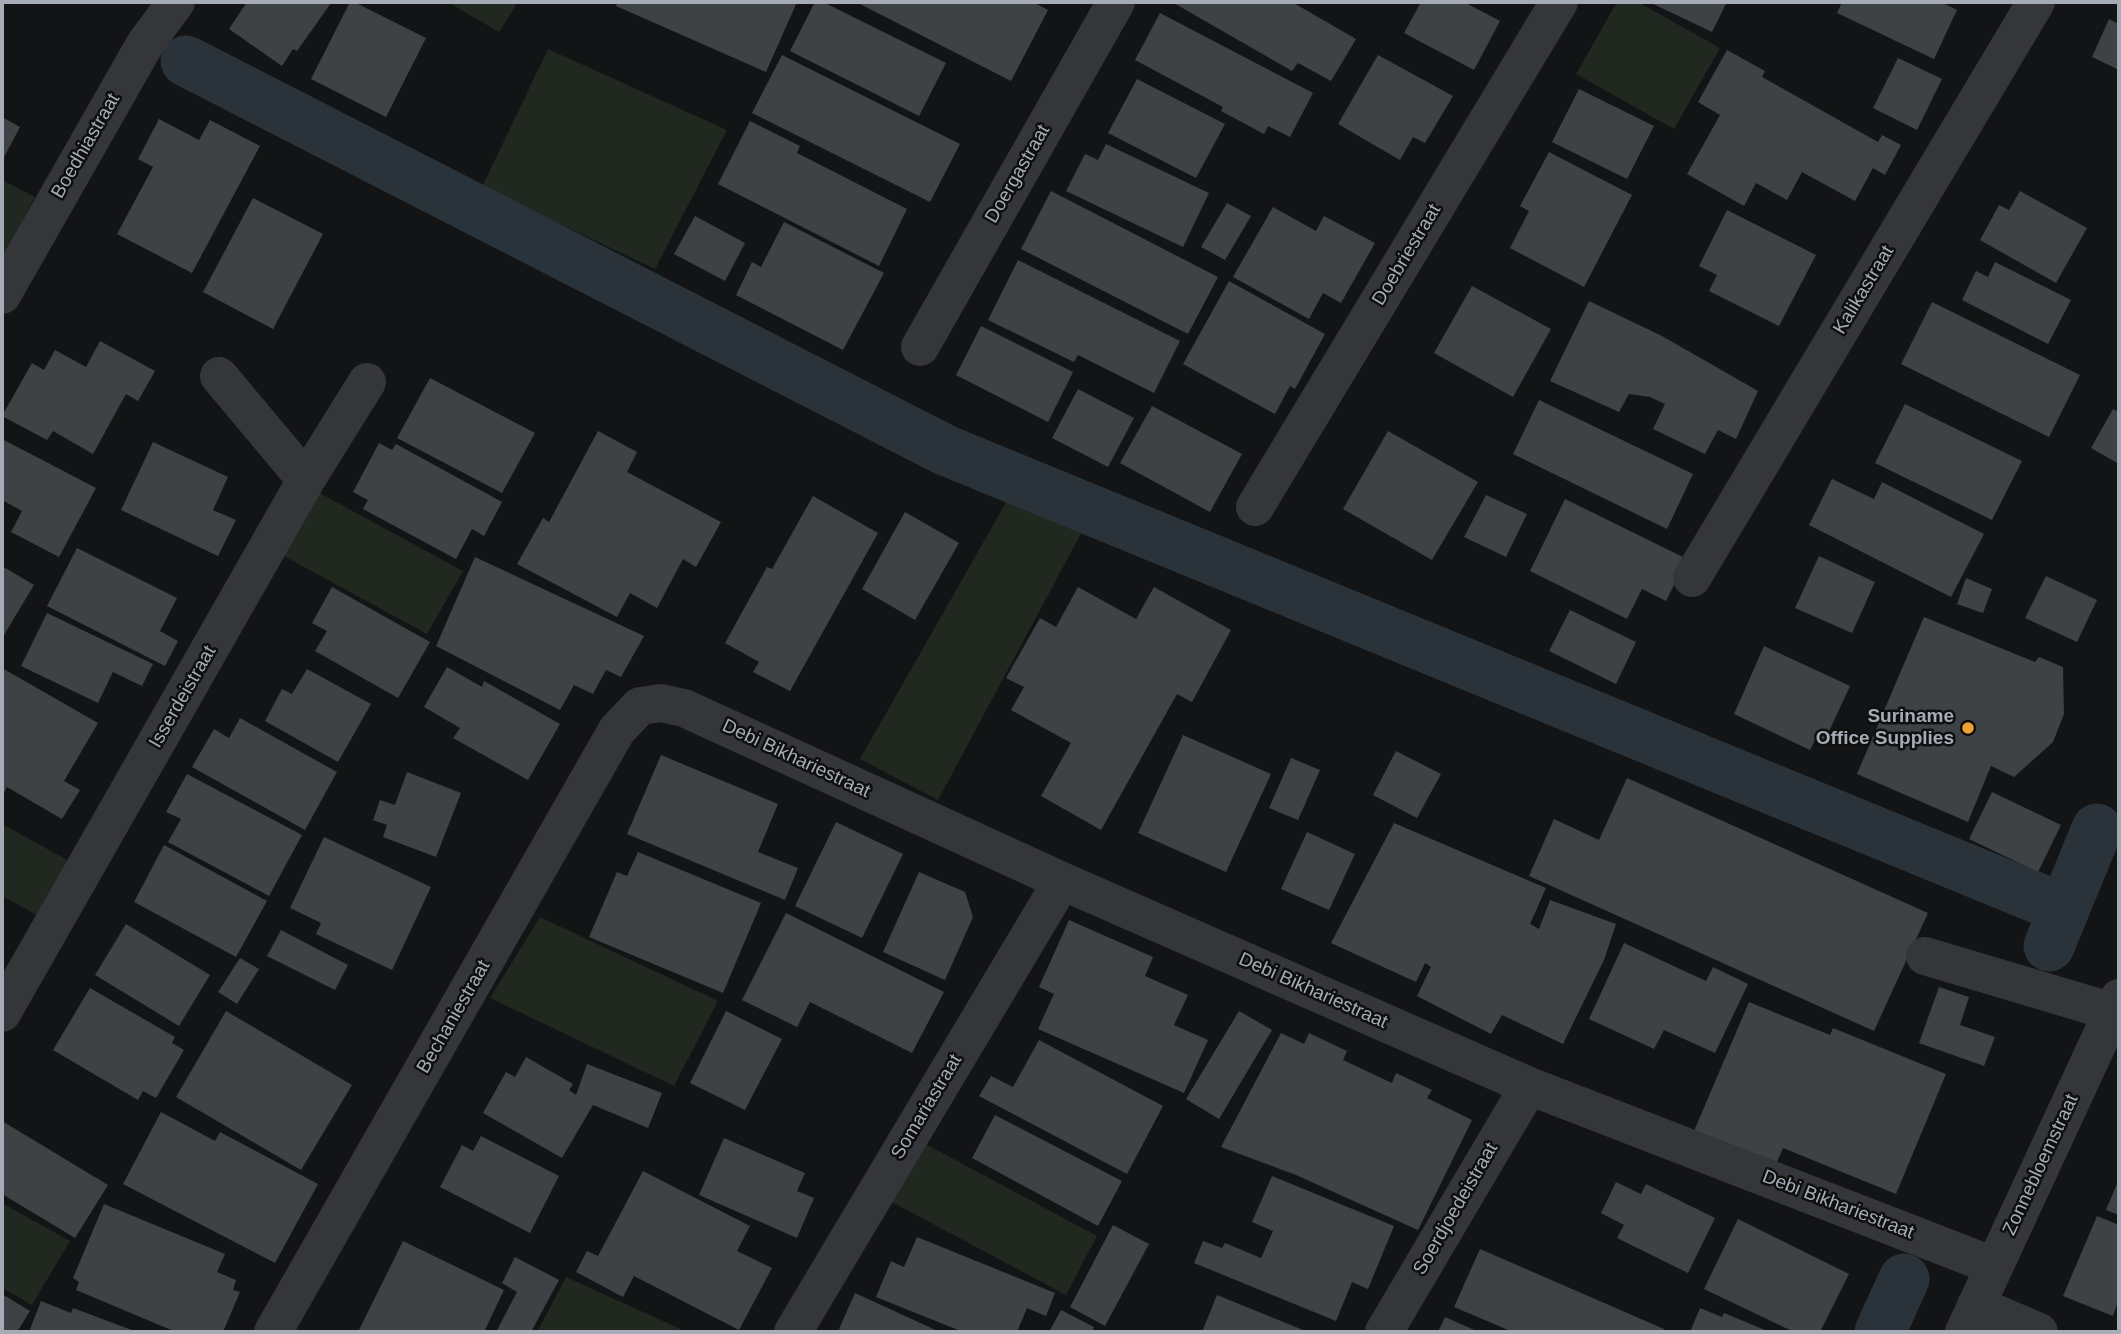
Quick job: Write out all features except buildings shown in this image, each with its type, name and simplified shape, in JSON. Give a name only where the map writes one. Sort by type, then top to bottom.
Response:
[{"type":"street","name":"Boedhiastraat","points":[[2,295],[145,44],[176,2]]},
{"type":"street","name":"Doergastraat","points":[[920,347],[1116,2]]},
{"type":"street","name":"Doebriestraat","points":[[1255,507],[1559,2]]},
{"type":"street","name":"Kalikastraat","points":[[1692,578],[2036,2]]},
{"type":"street","points":[[219,376],[306,481]]},
{"type":"street","name":"Isserdeistraat","points":[[2,1013],[306,481],[367,383]]},
{"type":"street","name":"Debi Bikhariestraat","points":[[640,706],[661,703],[684,708],[1062,881],[1529,1086],[1994,1266]]},
{"type":"street","name":"Bechaniestraat","points":[[274,1332],[617,730],[640,706]]},
{"type":"street","name":"Somariastraat","points":[[793,1332],[1062,881]]},
{"type":"street","points":[[1925,956],[2115,1016]]},
{"type":"street","name":"Zonnebloemstraat","points":[[1970,1318],[2115,1016]]},
{"type":"street","name":"Soerdjoedeistraat","points":[[1384,1332],[1529,1086]]},
{"type":"street","points":[[1970,1318],[2039,1332]]},
{"type":"shaded area","points":[[448,2],[518,2],[499,32]]},
{"type":"shaded area","points":[[1617,2],[1638,2],[1720,48],[1674,129],[1576,74]]},
{"type":"shaded area","points":[[548,49],[727,130],[655,269],[482,187]]},
{"type":"shaded area","points":[[2,180],[35,197],[2,260]]},
{"type":"shaded area","points":[[316,491],[463,571],[427,634],[282,555]]},
{"type":"shaded area","points":[[1008,499],[1084,528],[938,800],[860,759]]},
{"type":"shaded area","points":[[2,824],[71,862],[41,917],[2,896]]},
{"type":"shaded area","points":[[540,917],[718,1001],[674,1086],[490,998]]},
{"type":"shaded area","points":[[920,1141],[1097,1236],[1066,1295],[888,1200]]},
{"type":"shaded area","points":[[2,1203],[70,1241],[32,1305],[2,1288]]},
{"type":"shaded area","points":[[566,1277],[687,1332],[537,1332]]},
{"type":"waterway","points":[[186,61],[945,450],[2064,909]]},
{"type":"waterway","points":[[2049,946],[2097,829]]},
{"type":"waterway","points":[[1880,1332],[1904,1279]]},
{"type":"place","name":"Suriname Office Supplies","points":[[1968,728]]}]
